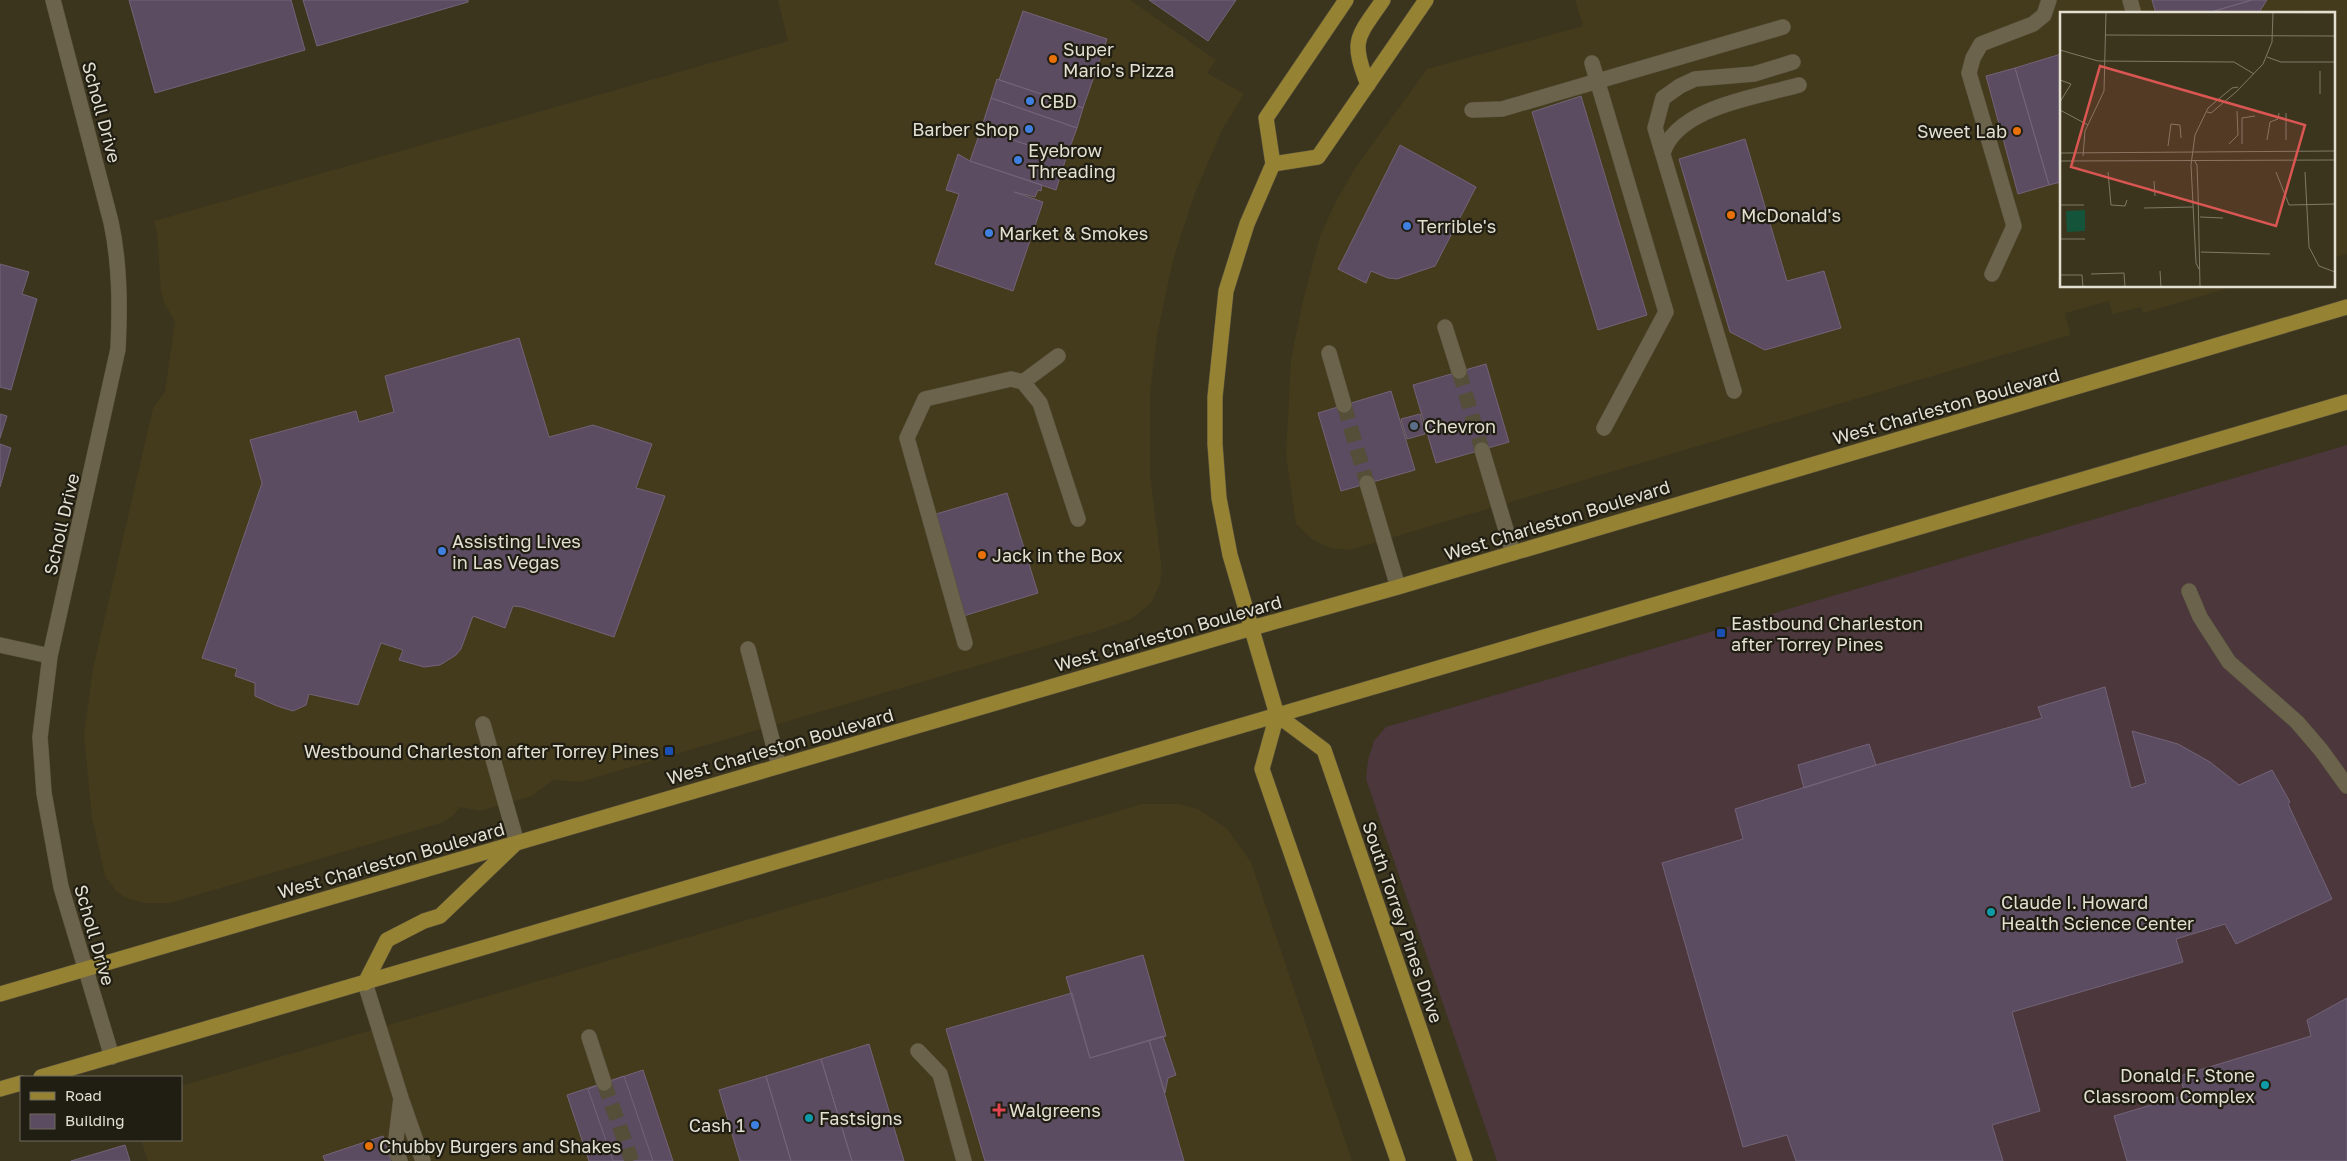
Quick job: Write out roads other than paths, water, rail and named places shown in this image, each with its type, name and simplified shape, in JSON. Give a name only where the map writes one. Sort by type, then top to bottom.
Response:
[{"type":"main road","points":[[1346,0],[1266,118],[1273,164],[1247,224],[1226,291],[1215,398],[1215,444],[1220,498],[1230,555],[1277,715],[1262,769],[1398,1161]]},
{"type":"main road","points":[[1368,85],[1358,60],[1358,37],[1383,0]]},
{"type":"main road","points":[[1273,164],[1318,157],[1426,0]]},
{"type":"main road","name":"West Charleston Boulevard","points":[[0,994],[516,842],[1398,587],[2347,307]]},
{"type":"main road","points":[[44,1076],[2347,402]]},
{"type":"main road","name":"South Torrey Pines Drive","points":[[1277,715],[1324,750],[1465,1161]]},
{"type":"main road","points":[[365,983],[387,940],[424,921],[440,916],[516,842]]},
{"type":"main road","points":[[0,1089],[20,1083]]},
{"type":"street","name":"Scholl Drive","points":[[53,0],[113,232],[117,251],[120,311],[118,349],[109,396],[50,656],[40,737],[44,793],[61,887],[112,1056]]},
{"type":"street","points":[[1992,274],[2014,226],[1969,73],[1973,58],[1981,44],[2032,24],[2044,16],[2049,0]]},
{"type":"street","points":[[1472,110],[1502,108],[1783,27]]},
{"type":"street","points":[[1734,390],[1655,128],[1657,114],[1663,98],[1680,86],[1695,79],[1754,74],[1793,62]]},
{"type":"street","points":[[1592,63],[1666,312],[1604,428]]},
{"type":"street","points":[[1662,153],[1667,140],[1676,129],[1695,116],[1799,85]]},
{"type":"street","points":[[1445,327],[1459,372]]},
{"type":"street","points":[[1329,354],[1344,405]]},
{"type":"street","points":[[1023,382],[1058,356]]},
{"type":"street","points":[[965,643],[907,438],[925,400],[1011,379],[1023,382],[1040,403],[1078,519]]},
{"type":"street","points":[[1482,450],[1513,553]]},
{"type":"street","points":[[1367,483],[1398,587]]},
{"type":"street","points":[[2189,591],[2200,617],[2228,662],[2297,722],[2321,750],[2347,786]]},
{"type":"street","points":[[0,645],[50,656]]},
{"type":"street","points":[[748,649],[779,766]]},
{"type":"street","points":[[483,724],[516,842]]},
{"type":"street","points":[[365,983],[423,1161]]},
{"type":"street","points":[[589,1037],[604,1083]]},
{"type":"street","points":[[918,1051],[940,1074],[964,1161]]},
{"type":"street","points":[[400,1161],[395,1147],[401,1098]]},
{"type":"tunnel","points":[[1459,371],[1482,450]]},
{"type":"tunnel","points":[[1344,405],[1367,483]]},
{"type":"tunnel","points":[[604,1083],[632,1161]]},
{"type":"place","name":"Super Mario's Pizza","points":[[1053,59]]},
{"type":"place","name":"CBD","points":[[1030,101]]},
{"type":"place","name":"Barber Shop","points":[[1029,129]]},
{"type":"place","name":"Sweet Lab","points":[[2017,131]]},
{"type":"place","name":"Eyebrow Threading","points":[[1018,160]]},
{"type":"place","name":"McDonald's","points":[[1731,215]]},
{"type":"place","name":"Terrible's","points":[[1407,226]]},
{"type":"place","name":"Market & Smokes","points":[[989,233]]},
{"type":"place","name":"Chevron","points":[[1414,426]]},
{"type":"place","name":"Assisting Lives in Las Vegas","points":[[442,551]]},
{"type":"place","name":"Jack in the Box","points":[[982,555]]},
{"type":"place","name":"Eastbound Charleston after Torrey Pines","points":[[1721,633]]},
{"type":"place","name":"Westbound Charleston after Torrey Pines","points":[[669,751]]},
{"type":"place","name":"Claude I. Howard Health Science Center","points":[[1991,912]]},
{"type":"place","name":"Donald F. Stone Classroom Complex","points":[[2265,1085]]},
{"type":"place","name":"Walgreens","points":[[999,1110]]},
{"type":"place","name":"Fastsigns","points":[[809,1118]]},
{"type":"place","name":"Cash 1","points":[[755,1125]]},
{"type":"place","name":"Chubby Burgers and Shakes","points":[[369,1146]]}]
